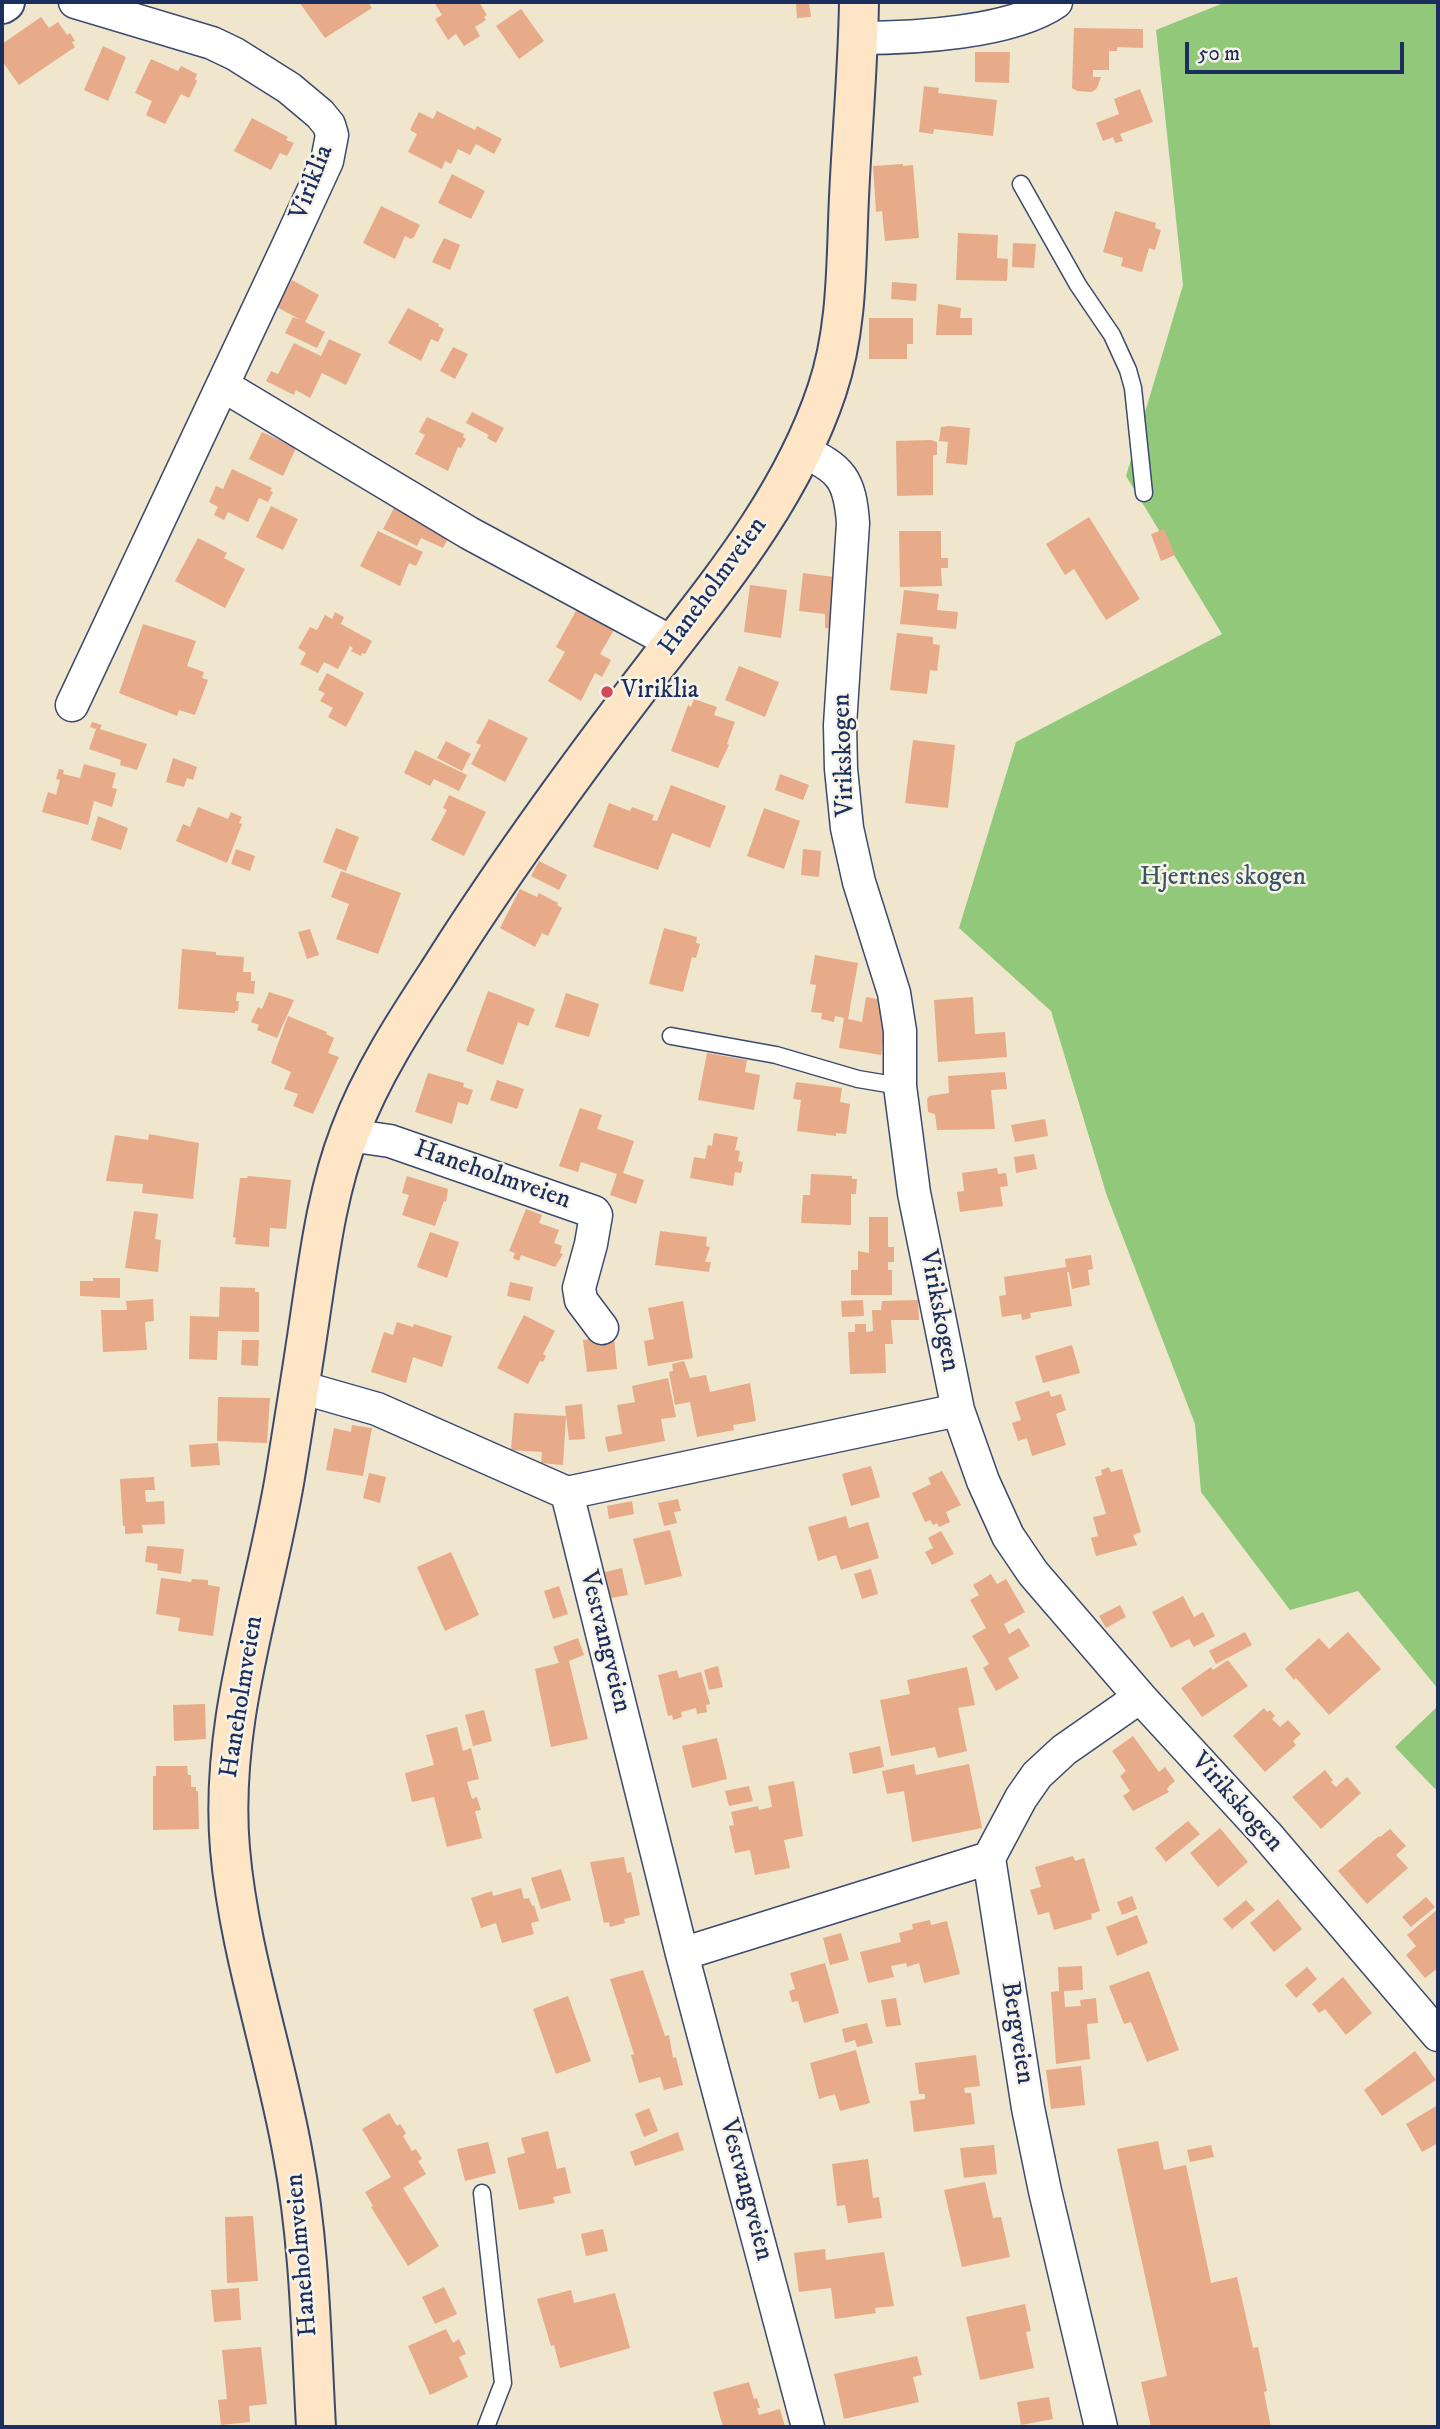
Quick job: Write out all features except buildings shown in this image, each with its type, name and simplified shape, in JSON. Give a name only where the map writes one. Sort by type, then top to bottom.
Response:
[{"type":"main road","name":"Haneholmveien","points":[[316,2427],[303,2220],[284,2110],[238,1915],[228,1808],[230,1746],[237,1701],[283,1489],[322,1237],[335,1177],[348,1135],[380,1069],[414,1010],[509,863],[565,784],[729,571],[768,514],[803,451],[828,389],[842,321],[858,20]]},
{"type":"street","name":"Viriklia","points":[[72,705],[224,386],[327,160],[332,135],[329,125],[320,114],[289,88],[235,54],[212,43],[75,2]]},
{"type":"street","points":[[858,20],[943,33],[1012,22],[1040,13],[1056,2]]},
{"type":"street","points":[[224,386],[469,533],[673,643]]},
{"type":"street","name":"Virikskogen","points":[[803,451],[827,462],[847,486],[852,504],[840,725],[847,828],[859,882],[894,993],[900,1031],[900,1086],[914,1193],[958,1410],[983,1481],[1008,1536],[1033,1573],[1140,1697],[1266,1834],[1438,2035]]},
{"type":"street","name":"Haneholmveien","points":[[348,1135],[390,1141],[594,1212],[596,1216],[591,1244],[579,1288],[581,1300],[602,1328]]},
{"type":"street","points":[[300,1387],[377,1409],[568,1493],[958,1410]]},
{"type":"street","name":"Vestvangveien","points":[[568,1493],[682,1954],[808,2427]]},
{"type":"street","points":[[682,1954],[989,1858],[1021,1798],[1037,1775],[1064,1750],[1140,1697]]},
{"type":"street","name":"Bergveien","points":[[989,1858],[1028,2108],[1101,2427]]},
{"type":"lane","points":[[1021,184],[1078,285],[1112,335],[1128,370],[1133,388],[1144,493]]},
{"type":"lane","points":[[671,1036],[776,1055],[858,1079],[900,1086]]},
{"type":"lane","points":[[482,2193],[503,2383],[486,2427]]},
{"type":"green space","name":"Hjertnes skogen","points":[[1226,2],[1438,2],[1438,1689],[1358,1591],[1290,1610],[1201,1492],[1195,1424],[1107,1196],[1051,1011],[959,928],[1016,742],[1222,634],[1126,476],[1183,285],[1156,30]]},
{"type":"green space","points":[[1438,1706],[1438,1792],[1395,1747]]},
{"type":"place","name":"Viriklia","points":[[607,692]]}]
